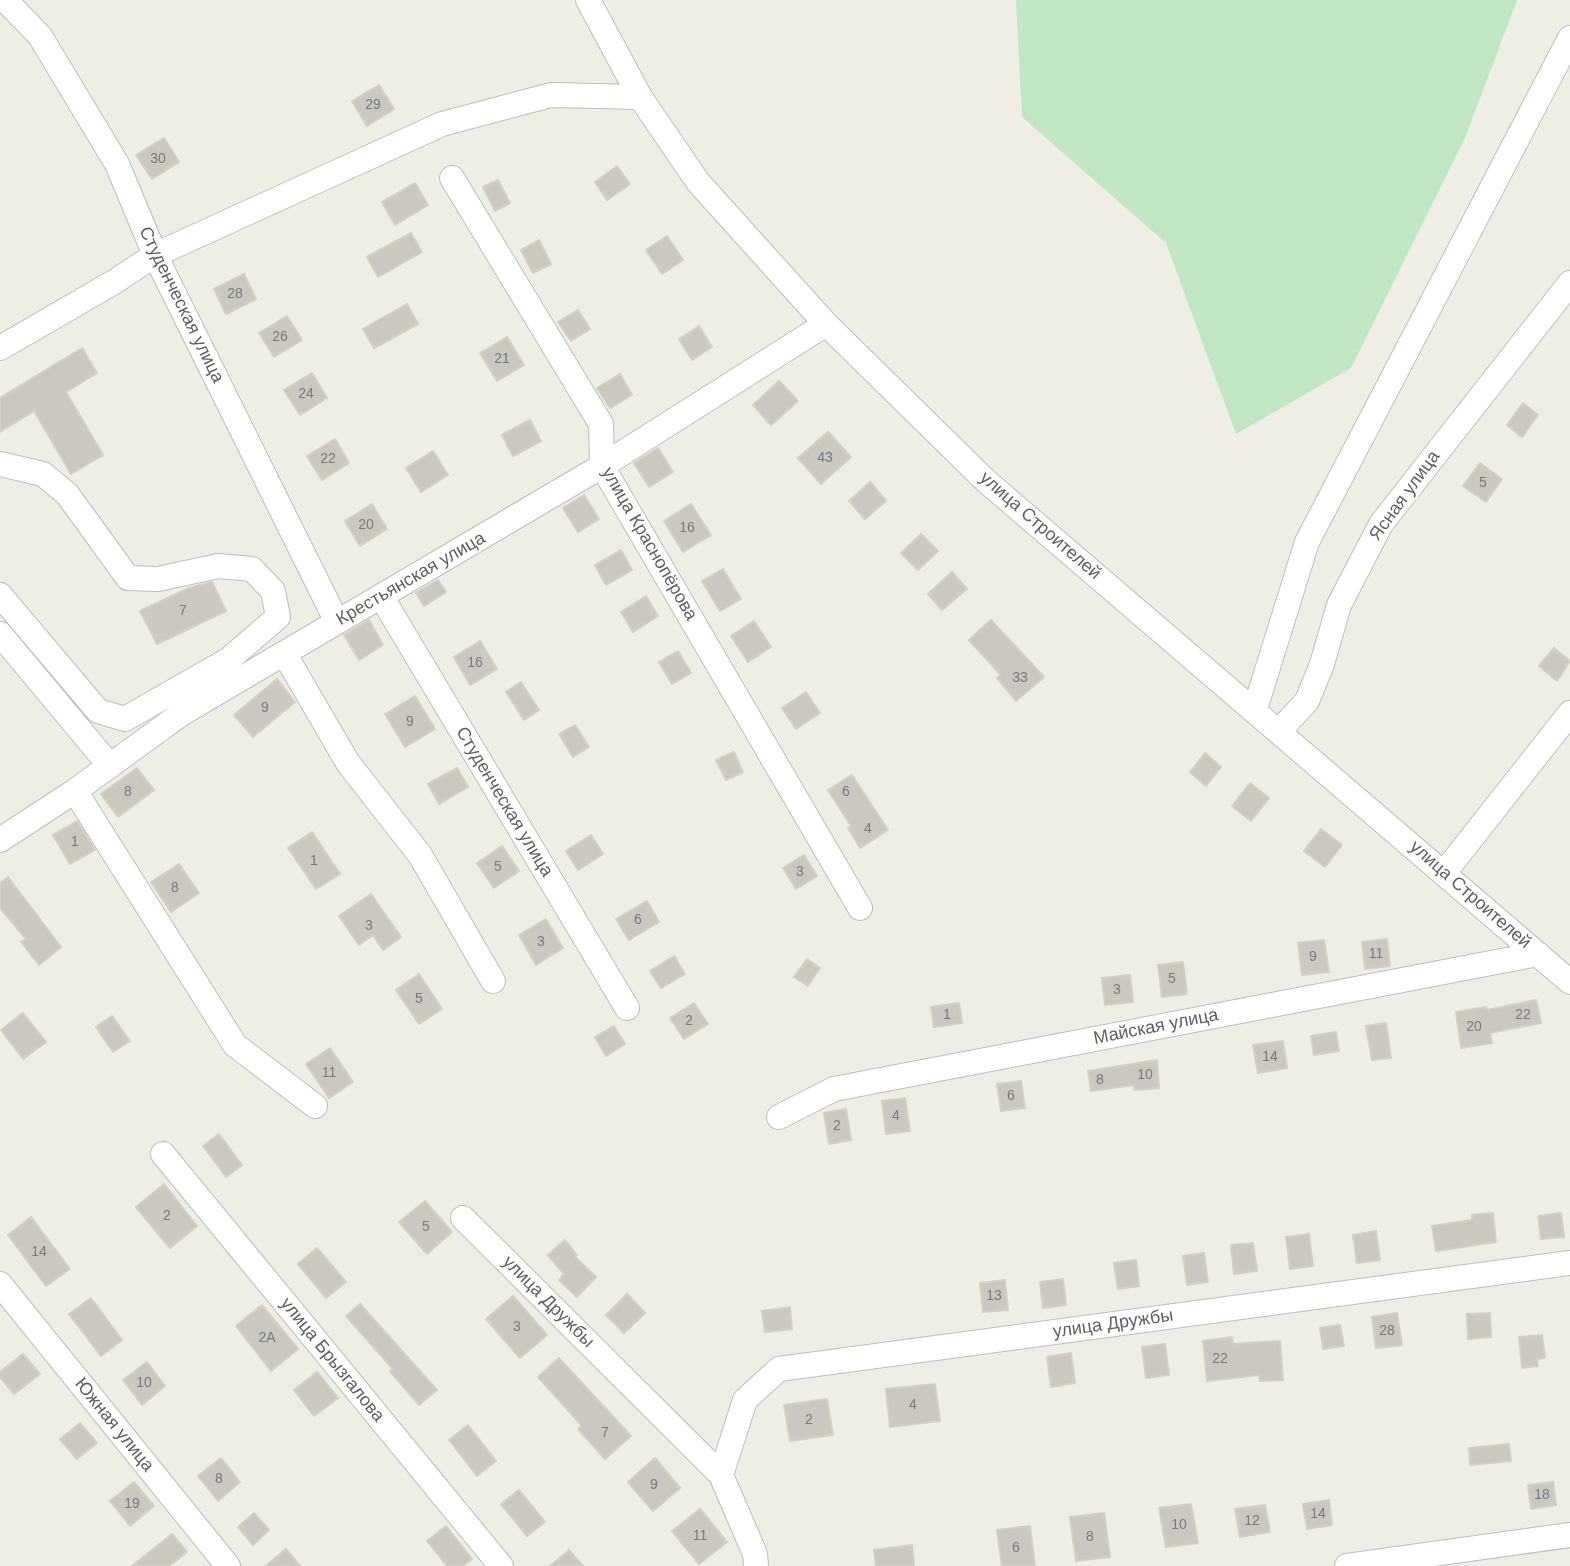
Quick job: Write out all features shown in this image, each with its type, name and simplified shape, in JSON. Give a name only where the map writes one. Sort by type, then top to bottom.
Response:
[{"type":"street","name":"Студенческая улица","points":[[5,0],[40,36],[110,152],[155,255],[338,622]]},
{"type":"street","name":"улица Строителей","points":[[588,0],[640,97],[698,182],[826,324],[986,481],[1255,709],[1570,982]]},
{"type":"street","points":[[1255,709],[1307,542],[1570,38]]},
{"type":"street","points":[[0,348],[155,255],[442,124],[551,95],[640,97]]},
{"type":"street","name":"улица Краснопёрова","points":[[452,178],[601,425],[602,466],[860,908]]},
{"type":"street","name":"Ясная улица","points":[[1279,731],[1307,701],[1322,664],[1339,605],[1381,524],[1570,283]]},
{"type":"street","name":"Крестьянская улица","points":[[0,840],[75,792],[181,714],[602,466],[826,324]]},
{"type":"street","points":[[0,464],[43,474],[66,494],[128,579],[158,579],[218,566],[252,569],[273,591],[278,617],[228,660],[125,719],[98,711],[0,595]]},
{"type":"street","name":"Студенческая улица","points":[[381,596],[627,1008]]},
{"type":"street","points":[[0,634],[110,766]]},
{"type":"street","points":[[284,653],[348,763],[420,855],[493,981]]},
{"type":"street","points":[[1444,873],[1570,713]]},
{"type":"street","points":[[75,792],[235,1045],[315,1106]]},
{"type":"street","name":"Майская улица","points":[[779,1117],[834,1089],[1538,954]]},
{"type":"street","name":"улица Брызгалова","points":[[163,1154],[501,1566]]},
{"type":"street","name":"улица Дружбы","points":[[463,1217],[721,1475],[755,1553],[756,1566]]},
{"type":"street","name":"улица Дружбы","points":[[721,1475],[745,1400],[779,1369],[1570,1263]]},
{"type":"street","name":"Южная улица","points":[[0,1284],[228,1566]]},
{"type":"street","points":[[1347,1566],[1570,1535]]},
{"type":"green space","points":[[1016,0],[1517,0],[1465,138],[1351,368],[1236,434],[1166,243],[1022,117]]},
{"type":"building","points":[[379,85],[394,109],[367,126],[352,101]]},
{"type":"building","points":[[164,138],[179,162],[152,179],[136,155]]},
{"type":"building","points":[[617,166],[630,184],[607,200],[595,182]]},
{"type":"building","points":[[498,180],[510,203],[495,211],[483,187]]},
{"type":"building","points":[[415,183],[428,205],[395,225],[382,202]]},
{"type":"building","points":[[411,233],[422,252],[378,277],[367,257]]},
{"type":"building","points":[[667,236],[683,260],[662,274],[646,250]]},
{"type":"building","points":[[539,240],[551,264],[533,273],[521,250]]},
{"type":"building","points":[[244,274],[256,299],[226,314],[214,289]]},
{"type":"building","points":[[407,304],[418,324],[374,348],[363,329]]},
{"type":"building","points":[[578,310],[590,329],[571,341],[558,322]]},
{"type":"building","points":[[287,316],[302,340],[274,357],[259,333]]},
{"type":"building","points":[[699,326],[712,347],[692,360],[679,339]]},
{"type":"building","points":[[507,337],[524,365],[497,381],[480,353]]},
{"type":"building","points":[[82,348],[97,373],[66,392],[103,455],[71,474],[34,411],[0,432],[0,398]]},
{"type":"building","points":[[312,373],[327,398],[300,415],[284,390]]},
{"type":"building","points":[[620,374],[632,395],[610,408],[597,388]]},
{"type":"building","points":[[779,381],[798,401],[771,425],[753,405]]},
{"type":"building","points":[[1523,403],[1538,415],[1522,437],[1507,425]]},
{"type":"building","points":[[530,420],[541,441],[513,456],[502,435]]},
{"type":"building","points":[[828,432],[851,457],[821,484],[798,458]]},
{"type":"building","points":[[335,439],[349,463],[322,480],[307,456]]},
{"type":"building","points":[[658,448],[673,472],[649,487],[634,463]]},
{"type":"building","points":[[433,451],[448,475],[421,492],[406,468]]},
{"type":"building","points":[[1480,463],[1502,479],[1486,502],[1463,486]]},
{"type":"building","points":[[870,482],[886,501],[865,519],[849,501]]},
{"type":"building","points":[[584,495],[599,519],[578,532],[563,508]]},
{"type":"building","points":[[372,504],[387,529],[360,546],[345,521]]},
{"type":"building","points":[[691,504],[711,535],[683,552],[664,521]]},
{"type":"building","points":[[921,534],[938,551],[918,570],[901,553]]},
{"type":"building","points":[[621,550],[632,570],[606,585],[595,565]]},
{"type":"building","points":[[723,569],[741,599],[720,611],[702,581]]},
{"type":"building","points":[[952,572],[967,589],[942,610],[928,594]]},
{"type":"building","points":[[438,580],[446,592],[424,606],[416,593]]},
{"type":"building","points":[[212,582],[226,611],[157,644],[140,611],[189,588]]},
{"type":"building","points":[[646,596],[658,616],[633,632],[621,612]]},
{"type":"building","points":[[369,620],[383,645],[359,660],[344,635]]},
{"type":"building","points":[[991,620],[1044,677],[1016,701],[997,678],[1001,675],[969,640]]},
{"type":"building","points":[[754,621],[771,647],[748,662],[731,636]]},
{"type":"building","points":[[480,641],[497,669],[470,685],[454,657]]},
{"type":"building","points":[[1554,648],[1570,661],[1557,681],[1539,666]]},
{"type":"building","points":[[678,651],[691,673],[672,684],[659,662]]},
{"type":"building","points":[[277,679],[295,702],[253,737],[234,715]]},
{"type":"building","points":[[521,682],[539,710],[524,720],[506,692]]},
{"type":"building","points":[[806,692],[820,713],[796,729],[782,708]]},
{"type":"building","points":[[415,696],[435,729],[405,747],[385,714]]},
{"type":"building","points":[[575,725],[589,747],[573,757],[559,734]]},
{"type":"building","points":[[734,752],[743,772],[726,780],[716,760]]},
{"type":"building","points":[[1205,753],[1221,767],[1206,786],[1190,772]]},
{"type":"building","points":[[137,768],[154,790],[118,817],[101,794]]},
{"type":"building","points":[[457,768],[468,787],[439,804],[428,784]]},
{"type":"building","points":[[852,775],[888,830],[860,848],[848,828],[851,826],[828,790]]},
{"type":"building","points":[[1250,783],[1269,798],[1251,821],[1232,806]]},
{"type":"building","points":[[77,821],[95,850],[70,864],[53,835]]},
{"type":"building","points":[[1321,829],[1342,845],[1325,867],[1304,851]]},
{"type":"building","points":[[312,832],[340,874],[316,889],[288,848]]},
{"type":"building","points":[[591,835],[603,854],[578,870],[566,851]]},
{"type":"building","points":[[502,846],[519,871],[494,888],[477,863]]},
{"type":"building","points":[[804,855],[817,876],[796,889],[783,868]]},
{"type":"building","points":[[179,864],[199,893],[171,912],[151,882]]},
{"type":"building","points":[[8,877],[61,947],[39,965],[21,942],[26,939],[0,908],[0,883]]},
{"type":"building","points":[[371,894],[401,937],[383,950],[373,935],[359,945],[339,916]]},
{"type":"building","points":[[647,901],[659,922],[629,940],[616,919]]},
{"type":"building","points":[[546,919],[563,948],[536,965],[519,935]]},
{"type":"building","points":[[1387,939],[1390,966],[1365,969],[1362,942]]},
{"type":"building","points":[[1324,940],[1329,972],[1302,975],[1298,943]]},
{"type":"building","points":[[674,956],[685,974],[661,988],[650,971]]},
{"type":"building","points":[[807,959],[820,968],[808,986],[794,977]]},
{"type":"building","points":[[1183,962],[1187,994],[1162,997],[1158,965]]},
{"type":"building","points":[[419,974],[442,1009],[419,1024],[396,990]]},
{"type":"building","points":[[1130,975],[1133,1002],[1105,1005],[1102,978]]},
{"type":"building","points":[[1536,1000],[1541,1023],[1490,1033],[1492,1043],[1461,1048],[1456,1012],[1486,1007],[1487,1010]]},
{"type":"building","points":[[694,1003],[708,1024],[684,1039],[670,1018]]},
{"type":"building","points":[[959,1003],[962,1023],[934,1027],[931,1007]]},
{"type":"building","points":[[23,1013],[46,1042],[23,1059],[1,1030]]},
{"type":"building","points":[[112,1016],[130,1041],[113,1052],[96,1027]]},
{"type":"building","points":[[1386,1023],[1391,1058],[1372,1060],[1366,1026]]},
{"type":"building","points":[[614,1026],[625,1044],[606,1056],[595,1037]]},
{"type":"building","points":[[1336,1032],[1339,1051],[1314,1055],[1311,1036]]},
{"type":"building","points":[[1283,1041],[1287,1068],[1258,1073],[1253,1045]]},
{"type":"building","points":[[330,1048],[353,1082],[329,1098],[306,1064]]},
{"type":"building","points":[[1157,1060],[1159,1088],[1134,1090],[1134,1085],[1091,1091],[1088,1071]]},
{"type":"building","points":[[1021,1081],[1025,1108],[1001,1111],[997,1084]]},
{"type":"building","points":[[905,1098],[910,1131],[886,1134],[882,1101]]},
{"type":"building","points":[[846,1109],[851,1140],[829,1144],[824,1113]]},
{"type":"building","points":[[219,1134],[242,1165],[226,1177],[203,1146]]},
{"type":"building","points":[[164,1184],[197,1226],[170,1248],[136,1207]]},
{"type":"building","points":[[425,1201],[452,1232],[427,1254],[399,1222]]},
{"type":"building","points":[[1493,1213],[1496,1242],[1436,1251],[1432,1226],[1472,1220],[1472,1215]]},
{"type":"building","points":[[1561,1213],[1564,1237],[1541,1239],[1538,1216]]},
{"type":"building","points":[[31,1217],[70,1269],[46,1286],[8,1235]]},
{"type":"building","points":[[1376,1231],[1380,1260],[1357,1263],[1353,1235]]},
{"type":"building","points":[[1309,1234],[1313,1266],[1290,1269],[1286,1237]]},
{"type":"building","points":[[565,1240],[577,1255],[575,1257],[596,1277],[577,1297],[559,1280],[564,1274],[548,1255]]},
{"type":"building","points":[[1253,1243],[1257,1271],[1234,1274],[1231,1245]]},
{"type":"building","points":[[317,1248],[346,1282],[326,1298],[298,1264]]},
{"type":"building","points":[[1204,1253],[1208,1282],[1187,1285],[1183,1256]]},
{"type":"building","points":[[1136,1260],[1139,1286],[1118,1289],[1114,1263]]},
{"type":"building","points":[[1063,1279],[1066,1305],[1043,1308],[1040,1282]]},
{"type":"building","points":[[1005,1280],[1008,1310],[983,1312],[980,1283]]},
{"type":"building","points":[[627,1294],[645,1313],[624,1333],[606,1315]]},
{"type":"building","points":[[513,1296],[547,1335],[520,1358],[486,1319]]},
{"type":"building","points":[[91,1298],[122,1340],[101,1356],[69,1314]]},
{"type":"building","points":[[360,1304],[437,1390],[419,1405],[390,1371],[393,1369],[346,1316]]},
{"type":"building","points":[[262,1305],[298,1349],[271,1371],[236,1326]]},
{"type":"building","points":[[790,1307],[792,1329],[765,1332],[762,1311]]},
{"type":"building","points":[[1397,1313],[1402,1345],[1376,1348],[1372,1317]]},
{"type":"building","points":[[1490,1313],[1491,1337],[1468,1339],[1467,1314]]},
{"type":"building","points":[[1340,1325],[1344,1346],[1323,1349],[1320,1328]]},
{"type":"building","points":[[1542,1335],[1545,1358],[1537,1359],[1538,1366],[1522,1368],[1519,1337]]},
{"type":"building","points":[[1232,1337],[1233,1344],[1280,1341],[1283,1380],[1260,1381],[1259,1375],[1207,1381],[1203,1341]]},
{"type":"building","points":[[1165,1344],[1169,1375],[1146,1378],[1142,1347]]},
{"type":"building","points":[[1071,1353],[1075,1383],[1051,1387],[1047,1357]]},
{"type":"building","points":[[23,1354],[40,1374],[14,1394],[0,1377],[0,1372]]},
{"type":"building","points":[[559,1358],[631,1436],[605,1459],[578,1429],[582,1426],[538,1377]]},
{"type":"building","points":[[147,1362],[165,1386],[142,1405],[123,1380]]},
{"type":"building","points":[[317,1372],[338,1398],[314,1416],[294,1390]]},
{"type":"building","points":[[935,1384],[940,1421],[890,1427],[886,1389]]},
{"type":"building","points":[[827,1399],[833,1435],[790,1441],[784,1405]]},
{"type":"building","points":[[80,1423],[97,1443],[77,1459],[60,1439]]},
{"type":"building","points":[[468,1425],[496,1461],[477,1476],[449,1440]]},
{"type":"building","points":[[1509,1444],[1511,1461],[1470,1465],[1469,1448]]},
{"type":"building","points":[[221,1458],[240,1482],[218,1501],[198,1476]]},
{"type":"building","points":[[655,1458],[680,1488],[653,1511],[628,1482]]},
{"type":"building","points":[[134,1482],[154,1506],[130,1526],[110,1501]]},
{"type":"building","points":[[1553,1482],[1556,1505],[1531,1509],[1528,1485]]},
{"type":"building","points":[[519,1490],[545,1522],[527,1536],[501,1504]]},
{"type":"building","points":[[1329,1500],[1332,1525],[1307,1529],[1303,1504]]},
{"type":"building","points":[[1191,1504],[1198,1543],[1166,1547],[1159,1508]]},
{"type":"building","points":[[1265,1505],[1270,1532],[1240,1537],[1235,1509]]},
{"type":"building","points":[[700,1509],[727,1542],[699,1564],[672,1531]]},
{"type":"building","points":[[254,1513],[269,1530],[253,1545],[238,1527]]},
{"type":"building","points":[[1104,1513],[1110,1557],[1076,1561],[1070,1517]]},
{"type":"building","points":[[446,1526],[472,1559],[463,1566],[447,1566],[427,1541]]},
{"type":"building","points":[[1030,1526],[1035,1566],[1002,1566],[997,1530]]},
{"type":"building","points":[[172,1534],[187,1552],[169,1566],[132,1566]]},
{"type":"building","points":[[912,1545],[914,1566],[876,1566],[874,1550]]},
{"type":"building","points":[[286,1549],[300,1566],[266,1566]]},
{"type":"building","points":[[569,1550],[583,1566],[550,1566]]}]
